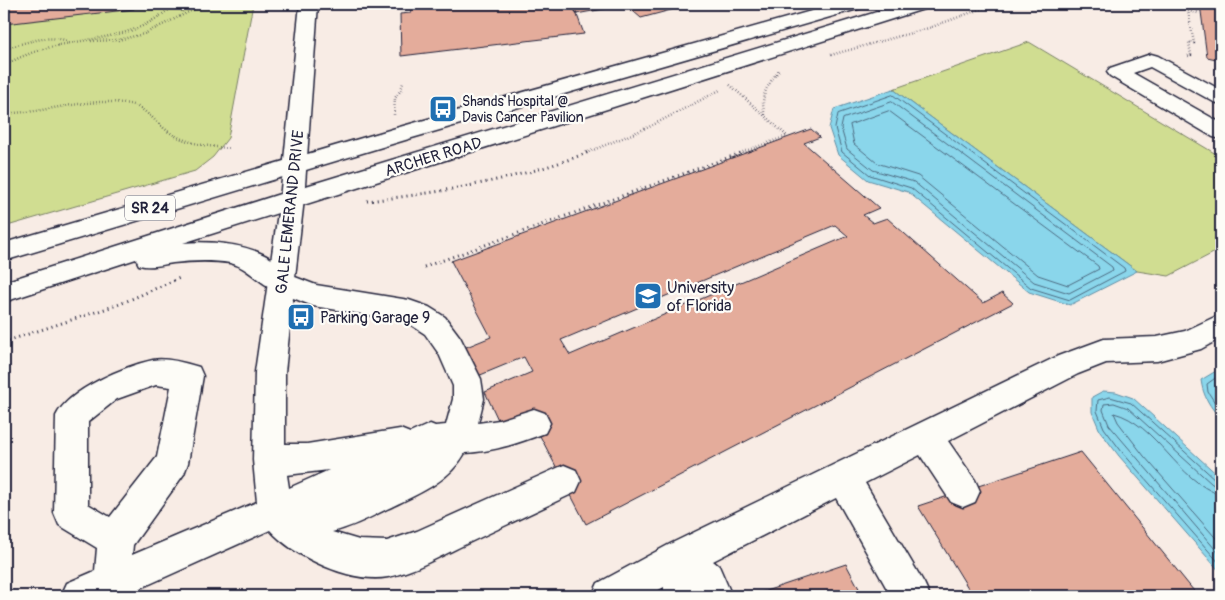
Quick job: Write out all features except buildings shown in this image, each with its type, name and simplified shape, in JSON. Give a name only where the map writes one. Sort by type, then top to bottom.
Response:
[{"type":"main road","name":"GALE LEMERAND DRIVE","points":[[281,516],[269,460],[270,372],[296,164],[309,4]]},
{"type":"main road","name":"ARCHER ROAD","points":[[4,252],[296,164],[855,4]]},
{"type":"main road","name":"ARCHER ROAD","points":[[4,292],[292,199],[921,4]]},
{"type":"main road","points":[[1221,98],[1150,60],[1117,72],[1221,132]]},
{"type":"main road","points":[[34,282],[153,257],[198,252],[237,256],[252,261],[282,282],[314,295],[409,311],[424,316],[441,330],[466,377],[468,385],[470,401],[444,439],[444,458],[433,469],[343,512],[281,516],[80,596]]},
{"type":"main road","points":[[611,596],[682,557],[1068,365],[1104,351],[1157,349],[1191,341],[1221,325]]},
{"type":"main road","points":[[113,582],[116,539],[172,463],[188,376],[155,372],[106,390],[72,416],[71,513],[116,539]]},
{"type":"main road","points":[[269,460],[308,459],[444,439],[487,438],[505,435],[534,423]]},
{"type":"main road","points":[[926,436],[963,491]]},
{"type":"main road","points":[[842,477],[911,596]]},
{"type":"main road","points":[[281,516],[315,542],[334,552],[358,558],[387,559],[421,547],[564,481]]},
{"type":"main road","points":[[682,557],[683,596]]},
{"type":"main road","points":[[682,557],[706,579],[712,596]]},
{"type":"path","points":[[4,65],[32,51],[135,28],[163,15],[177,4]]},
{"type":"path","points":[[181,13],[186,4]]},
{"type":"path","points":[[82,40],[104,41],[136,36],[158,28],[181,13],[205,4]]},
{"type":"path","points":[[829,55],[929,28],[994,4]]},
{"type":"path","points":[[1186,56],[1191,55],[1189,42],[1194,43],[1188,11],[1198,13],[1197,4]]},
{"type":"path","points":[[4,49],[48,39],[63,39],[68,42]]},
{"type":"path","points":[[766,118],[761,98],[782,66],[773,69]]},
{"type":"path","points":[[424,267],[787,136],[729,85],[738,81]]},
{"type":"path","points":[[395,123],[394,102],[403,83]]},
{"type":"path","points":[[366,202],[421,195],[473,185],[568,160],[649,127],[721,89]]},
{"type":"path","points":[[4,113],[37,113],[92,103],[126,104],[138,107],[177,137],[201,145],[231,148]]},
{"type":"path","points":[[4,342],[120,304],[186,275]]},
{"type":"green space","points":[[4,4],[253,4],[228,138],[213,157],[195,171],[4,227]]},
{"type":"green space","points":[[1029,42],[1221,157],[1221,249],[1169,276],[1137,271],[893,89]]},
{"type":"water","points":[[893,89],[1137,271],[1070,305],[1029,292],[908,192],[868,180],[838,155],[829,128],[834,109]]},
{"type":"water","points":[[1221,368],[1221,419],[1208,401],[1203,391],[1201,380]]},
{"type":"water","points":[[1103,391],[1116,392],[1133,398],[1221,478],[1221,573],[1119,456],[1100,431],[1092,412],[1092,397]]},
{"type":"place","name":"Shands Hospital @ Davis Cancer Pavilion","points":[[443,109]]},
{"type":"place","name":"University of Florida","points":[[648,296]]},
{"type":"place","name":"Parking Garage 9","points":[[301,317]]}]
